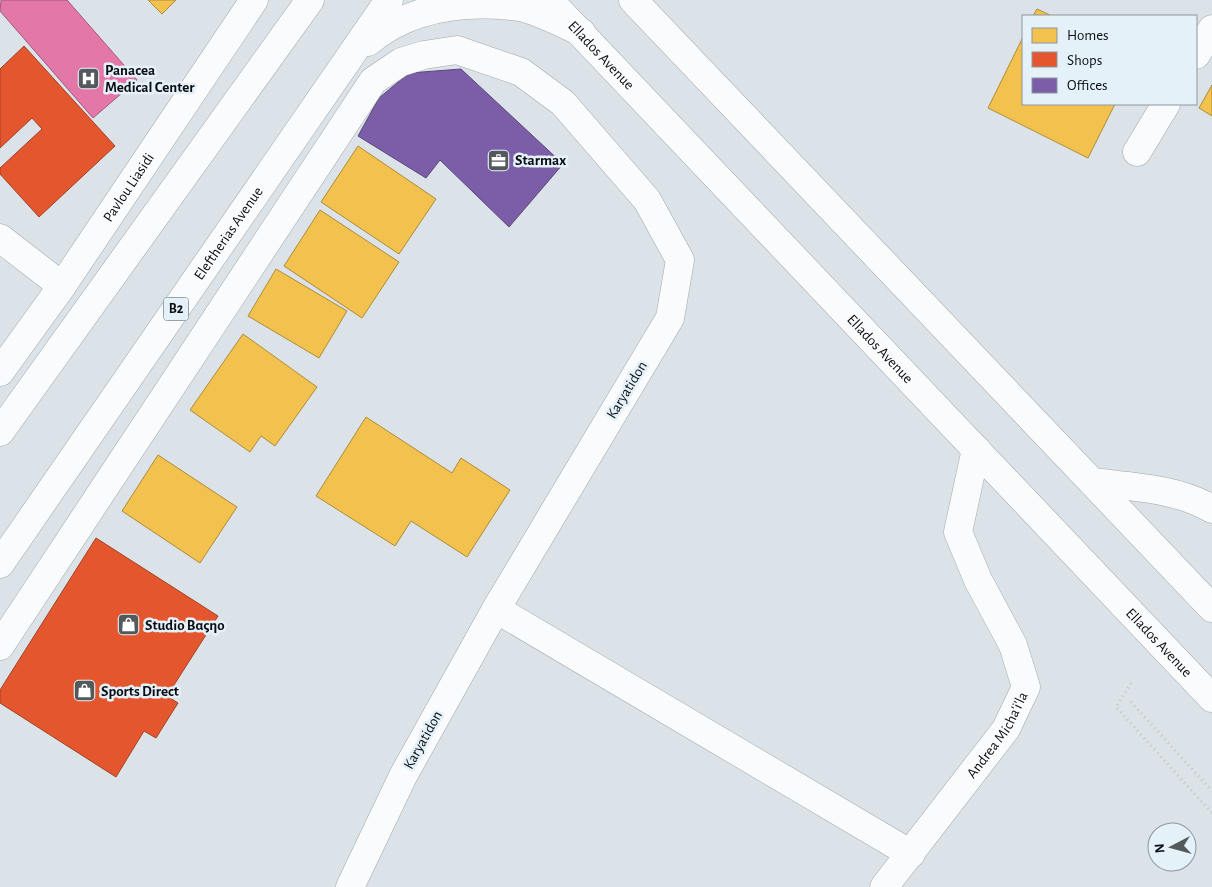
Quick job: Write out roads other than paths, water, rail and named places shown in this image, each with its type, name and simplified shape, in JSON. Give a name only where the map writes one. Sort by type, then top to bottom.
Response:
[{"type":"main road","name":"Pavlou Liasidi","points":[[0,372],[62,286],[254,0]]},
{"type":"main road","name":"Eleftherias Avenue","points":[[0,564],[389,0]]},
{"type":"main road","name":"Ellados Avenue","points":[[549,0],[1212,698]]},
{"type":"main road","points":[[633,0],[1212,608]]},
{"type":"main road","points":[[353,54],[387,27],[418,10],[472,2],[495,2],[522,7],[581,32]]},
{"type":"main road","points":[[0,432],[306,3]]},
{"type":"main road","points":[[1197,53],[1212,29]]},
{"type":"main road","name":"Karyatidon","points":[[0,646],[362,96],[374,81],[401,62],[424,55],[457,50],[521,72],[563,103],[647,200],[680,260],[670,318],[496,609],[403,776],[350,887]]},
{"type":"main road","points":[[1137,152],[1165,105]]},
{"type":"main road","points":[[0,238],[62,286]]},
{"type":"main road","name":"Andrea Micha'i'la","points":[[884,887],[1006,729],[1026,687],[1014,645],[978,580],[958,532],[976,449]]},
{"type":"main road","points":[[1092,482],[1172,492],[1198,501],[1212,509]]},
{"type":"main road","points":[[496,609],[911,854]]},
{"type":"place","name":"Panacea Medical Center","points":[[89,79]]},
{"type":"place","name":"Starmax","points":[[499,160]]},
{"type":"place","name":"Studio Βαςηο","points":[[129,625]]},
{"type":"place","name":"Sports Direct","points":[[85,691]]}]
